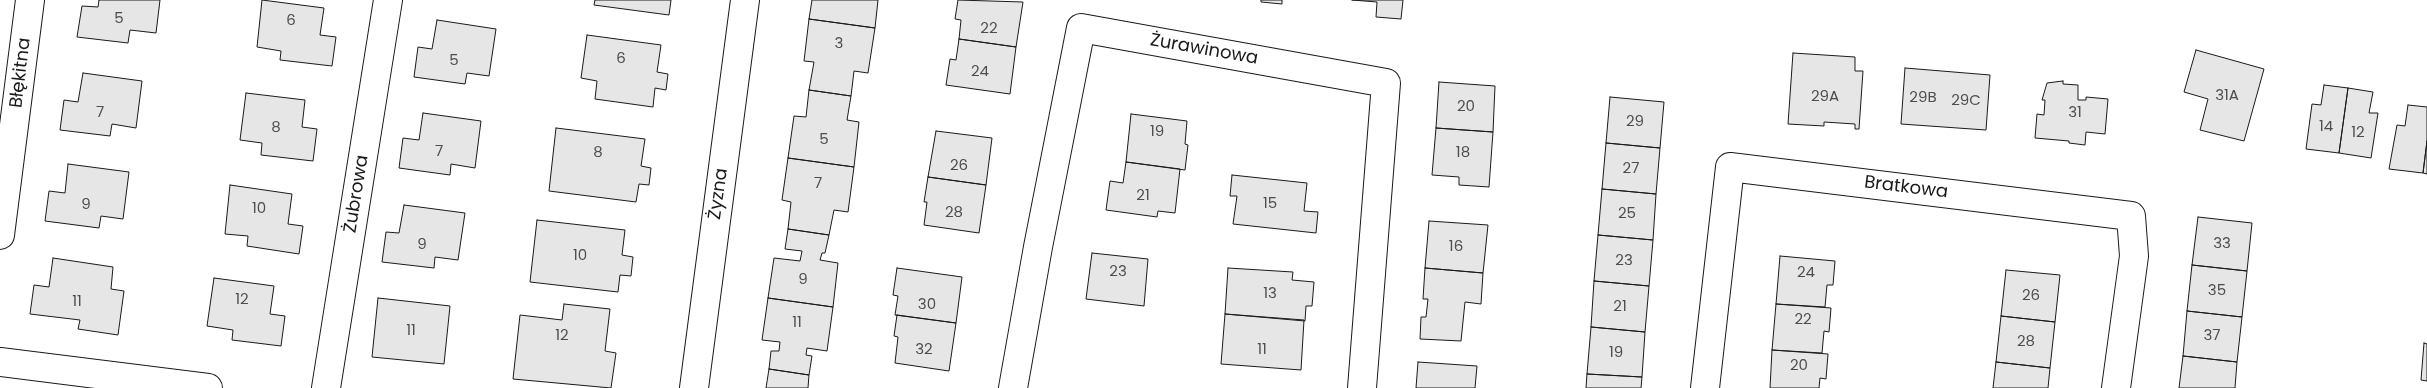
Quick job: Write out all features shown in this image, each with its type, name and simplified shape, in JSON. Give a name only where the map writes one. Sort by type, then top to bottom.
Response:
[{"type":"street","name":"Błękitna","points":[[0,235],[30,0]]},
{"type":"street","name":"Żubrowa","points":[[326,388],[388,0]]},
{"type":"street","name":"Żyzna","points":[[694,388],[745,0]]},
{"type":"street","name":"Żurawinowa","points":[[1013,388],[1038,247],[1081,28],[1386,83],[1362,388]]},
{"type":"street","name":"Bratkowa","points":[[1706,388],[1730,167],[2131,216],[2134,256],[2116,388]]},
{"type":"street","points":[[0,362],[208,388]]},
{"type":"building","points":[[99,0],[160,0],[156,33],[130,30],[128,43],[77,37],[82,6],[98,7]]},
{"type":"building","points":[[262,0],[324,8],[320,35],[336,37],[332,66],[280,60],[281,51],[257,47]]},
{"type":"building","points":[[595,0],[671,0],[669,15],[594,5]]},
{"type":"building","points":[[812,0],[878,0],[875,28],[809,19]]},
{"type":"building","points":[[958,0],[1023,2],[1016,47],[959,39],[961,20],[955,19]]},
{"type":"building","points":[[1261,0],[1282,0],[1282,4],[1261,2]]},
{"type":"building","points":[[1352,0],[1403,0],[1401,19],[1376,17],[1377,2]]},
{"type":"building","points":[[809,19],[875,28],[868,73],[854,71],[851,96],[809,90],[814,62],[804,61]]},
{"type":"building","points":[[437,20],[496,29],[489,76],[467,73],[465,84],[414,77],[418,47],[432,49]]},
{"type":"building","points":[[587,35],[661,45],[657,72],[668,74],[666,90],[655,88],[653,107],[595,99],[597,81],[581,78]]},
{"type":"building","points":[[959,39],[1016,47],[1010,94],[946,85],[950,59],[956,60]]},
{"type":"building","points":[[2196,50],[2264,69],[2244,141],[2200,130],[2208,99],[2184,92]]},
{"type":"building","points":[[1793,53],[1855,57],[1855,71],[1863,71],[1859,129],[1855,129],[1855,124],[1824,122],[1824,126],[1788,124]]},
{"type":"building","points":[[1905,68],[1990,75],[1986,130],[1901,124]]},
{"type":"building","points":[[83,73],[142,81],[136,128],[112,124],[110,136],[60,130],[64,100],[78,102]]},
{"type":"building","points":[[2063,81],[2063,84],[2078,85],[2078,100],[2086,100],[2086,97],[2108,99],[2105,134],[2086,132],[2085,145],[2069,143],[2069,141],[2035,138],[2037,114],[2044,115],[2045,100],[2042,100],[2047,83]]},
{"type":"building","points":[[1439,82],[1495,86],[1493,132],[1436,128]]},
{"type":"building","points":[[2324,85],[2348,88],[2339,153],[2306,149],[2312,104],[2321,105]]},
{"type":"building","points":[[2348,88],[2373,92],[2369,113],[2378,113],[2371,158],[2339,153]]},
{"type":"building","points":[[809,90],[851,96],[847,120],[859,122],[854,167],[788,158],[794,116],[806,117]]},
{"type":"building","points":[[246,93],[305,100],[302,127],[317,129],[313,161],[261,155],[262,143],[240,140]]},
{"type":"building","points":[[1610,97],[1664,102],[1660,148],[1606,143]]},
{"type":"building","points":[[2408,105],[2427,107],[2427,141],[2423,173],[2389,169],[2397,125],[2405,126]]},
{"type":"building","points":[[423,113],[481,121],[475,168],[451,164],[450,175],[399,168],[403,138],[419,140]]},
{"type":"building","points":[[1131,114],[1187,121],[1185,144],[1188,145],[1185,170],[1126,162]]},
{"type":"building","points":[[556,128],[645,139],[641,166],[651,168],[649,185],[639,184],[636,202],[549,191]]},
{"type":"building","points":[[1436,128],[1493,132],[1489,187],[1459,185],[1459,177],[1432,175]]},
{"type":"building","points":[[936,131],[992,138],[986,185],[928,177]]},
{"type":"building","points":[[2427,141],[2427,174],[2423,173]]},
{"type":"building","points":[[1606,143],[1660,148],[1656,194],[1602,189]]},
{"type":"building","points":[[788,158],[854,167],[848,212],[834,210],[829,235],[788,229],[791,202],[782,200]]},
{"type":"building","points":[[1126,162],[1180,169],[1175,213],[1158,211],[1157,217],[1106,210],[1110,181],[1123,183]]},
{"type":"building","points":[[68,164],[129,172],[123,219],[101,216],[99,228],[45,221],[49,191],[65,193]]},
{"type":"building","points":[[1232,175],[1307,183],[1304,211],[1318,212],[1316,233],[1233,224],[1237,196],[1230,196]]},
{"type":"building","points":[[928,177],[986,185],[979,233],[924,225],[927,202],[924,202]]},
{"type":"building","points":[[230,185],[292,194],[288,224],[303,226],[299,254],[247,246],[248,236],[225,234]]},
{"type":"building","points":[[1602,189],[1656,194],[1653,240],[1598,235]]},
{"type":"building","points":[[404,205],[465,213],[458,260],[435,257],[434,268],[382,262],[386,232],[399,233]]},
{"type":"building","points":[[2198,217],[2252,223],[2247,271],[2192,265]]},
{"type":"building","points":[[537,220],[625,230],[622,255],[633,257],[631,276],[620,275],[618,292],[530,282]]},
{"type":"building","points":[[1429,221],[1488,225],[1483,273],[1425,268]]},
{"type":"building","points":[[788,229],[829,235],[825,253],[822,253],[820,260],[838,263],[833,307],[768,298],[774,258],[800,261],[802,251],[785,249]]},
{"type":"building","points":[[1598,235],[1653,240],[1649,286],[1594,281]]},
{"type":"building","points":[[1092,253],[1148,259],[1144,306],[1086,299]]},
{"type":"building","points":[[1780,256],[1835,261],[1833,285],[1827,285],[1825,307],[1776,304]]},
{"type":"building","points":[[53,258],[113,267],[111,289],[124,291],[118,335],[78,329],[80,320],[30,314],[34,285],[49,287]]},
{"type":"building","points":[[2192,265],[2247,271],[2242,317],[2187,311]]},
{"type":"building","points":[[897,268],[962,277],[956,323],[895,315],[898,296],[893,295]]},
{"type":"building","points":[[1228,268],[1293,272],[1292,280],[1314,282],[1312,306],[1306,306],[1305,321],[1225,314]]},
{"type":"building","points":[[1425,268],[1483,273],[1481,304],[1465,302],[1461,341],[1420,339],[1421,317],[1426,317],[1428,299],[1423,299]]},
{"type":"building","points":[[2006,270],[2060,275],[2055,322],[2001,316]]},
{"type":"building","points":[[214,278],[274,286],[270,314],[285,316],[281,346],[232,340],[233,330],[207,326]]},
{"type":"building","points":[[1594,281],[1649,286],[1645,332],[1591,327]]},
{"type":"building","points":[[378,298],[450,306],[444,364],[372,357]]},
{"type":"building","points":[[768,298],[833,307],[827,351],[807,348],[806,355],[812,356],[809,375],[769,369],[771,351],[779,351],[780,342],[762,340]]},
{"type":"building","points":[[564,304],[610,309],[605,351],[616,353],[611,388],[513,379],[520,315],[562,320]]},
{"type":"building","points":[[1776,304],[1831,308],[1829,332],[1824,331],[1822,353],[1772,350]]},
{"type":"building","points":[[2187,311],[2242,317],[2237,362],[2183,356]]},
{"type":"building","points":[[1225,314],[1304,320],[1301,370],[1221,364]]},
{"type":"building","points":[[897,315],[956,323],[949,371],[895,363],[898,337],[894,336]]},
{"type":"building","points":[[2001,316],[2055,322],[2050,368],[1996,362]]},
{"type":"building","points":[[1591,327],[1645,332],[1642,377],[1587,374]]},
{"type":"building","points":[[2424,343],[2427,344],[2427,381],[2421,380]]},
{"type":"building","points":[[1772,350],[1828,354],[1826,379],[1820,378],[1819,388],[1770,388]]},
{"type":"building","points":[[2183,356],[2237,362],[2235,388],[2179,388]]},
{"type":"building","points":[[1418,362],[1477,366],[1475,388],[1416,388]]},
{"type":"building","points":[[1996,362],[2050,368],[2048,388],[1993,388]]},
{"type":"building","points":[[769,369],[809,375],[808,388],[766,388]]},
{"type":"building","points":[[1587,374],[1642,377],[1641,388],[1586,388]]}]
